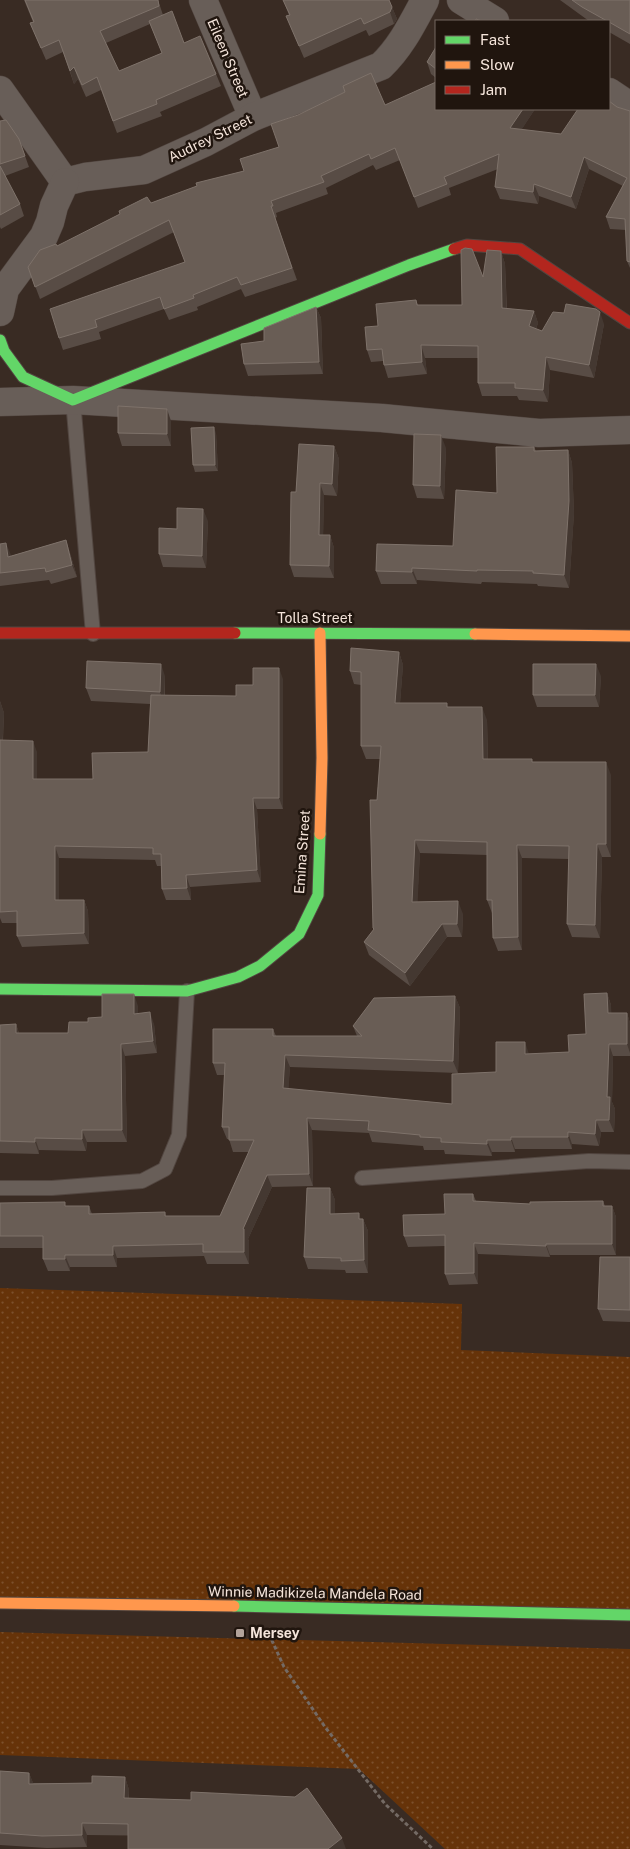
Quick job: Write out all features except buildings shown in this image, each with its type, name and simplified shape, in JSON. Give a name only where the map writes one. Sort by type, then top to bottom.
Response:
[{"type":"street","name":"Eileen Street","points":[[203,0],[253,117]]},
{"type":"street","name":"Audrey Street","points":[[66,182],[84,177],[144,170],[206,142],[253,117],[381,66],[394,54],[402,42],[425,0]]},
{"type":"street","points":[[461,0],[493,20]]},
{"type":"street","points":[[0,90],[66,182],[54,206],[44,236],[2,296]]},
{"type":"street","points":[[610,93],[630,106]]},
{"type":"street","points":[[0,340],[4,351],[23,377],[73,400],[409,265],[467,245],[520,249],[630,323]]},
{"type":"street","points":[[0,402],[73,400],[382,418],[539,433],[630,430]]},
{"type":"street","name":"Tolla Street","points":[[0,633],[320,633],[630,636]]},
{"type":"street","name":"Emina Street","points":[[0,989],[187,991],[238,977],[260,966],[299,934],[318,895],[322,758],[320,633]]},
{"type":"street","name":"Winnie Madikizela Mandela Road","points":[[0,1603],[256,1606],[630,1615]]},
{"type":"lane","points":[[73,400],[93,634]]},
{"type":"lane","points":[[0,1188],[52,1188],[142,1180],[165,1169],[179,1135],[187,991]]},
{"type":"lane","points":[[362,1178],[589,1161],[630,1162]]},
{"type":"path","points":[[256,1606],[284,1667],[325,1728],[385,1804],[433,1849]]},
{"type":"shaded area","points":[[0,1288],[462,1304],[461,1350],[630,1357],[630,1615],[0,1603]]},
{"type":"shaded area","points":[[0,1632],[630,1649],[630,1849],[445,1849],[359,1769],[0,1755]]},
{"type":"traffic: fast","points":[[0,340],[4,351],[23,377],[73,400],[409,265],[454,249]]},
{"type":"traffic: fast","points":[[235,633],[475,634]]},
{"type":"traffic: fast","points":[[0,989],[187,991],[238,977],[260,966],[299,934],[318,895],[320,834]]},
{"type":"traffic: fast","points":[[234,1606],[630,1615]]},
{"type":"traffic: slow","points":[[320,633],[322,758],[320,834]]},
{"type":"traffic: slow","points":[[475,634],[630,636]]},
{"type":"traffic: slow","points":[[0,1603],[234,1606]]},
{"type":"traffic: jam","points":[[454,249],[467,245],[520,249],[630,323]]},
{"type":"traffic: jam","points":[[0,633],[235,633]]},
{"type":"place","name":"Mersey","points":[[240,1633]]}]
